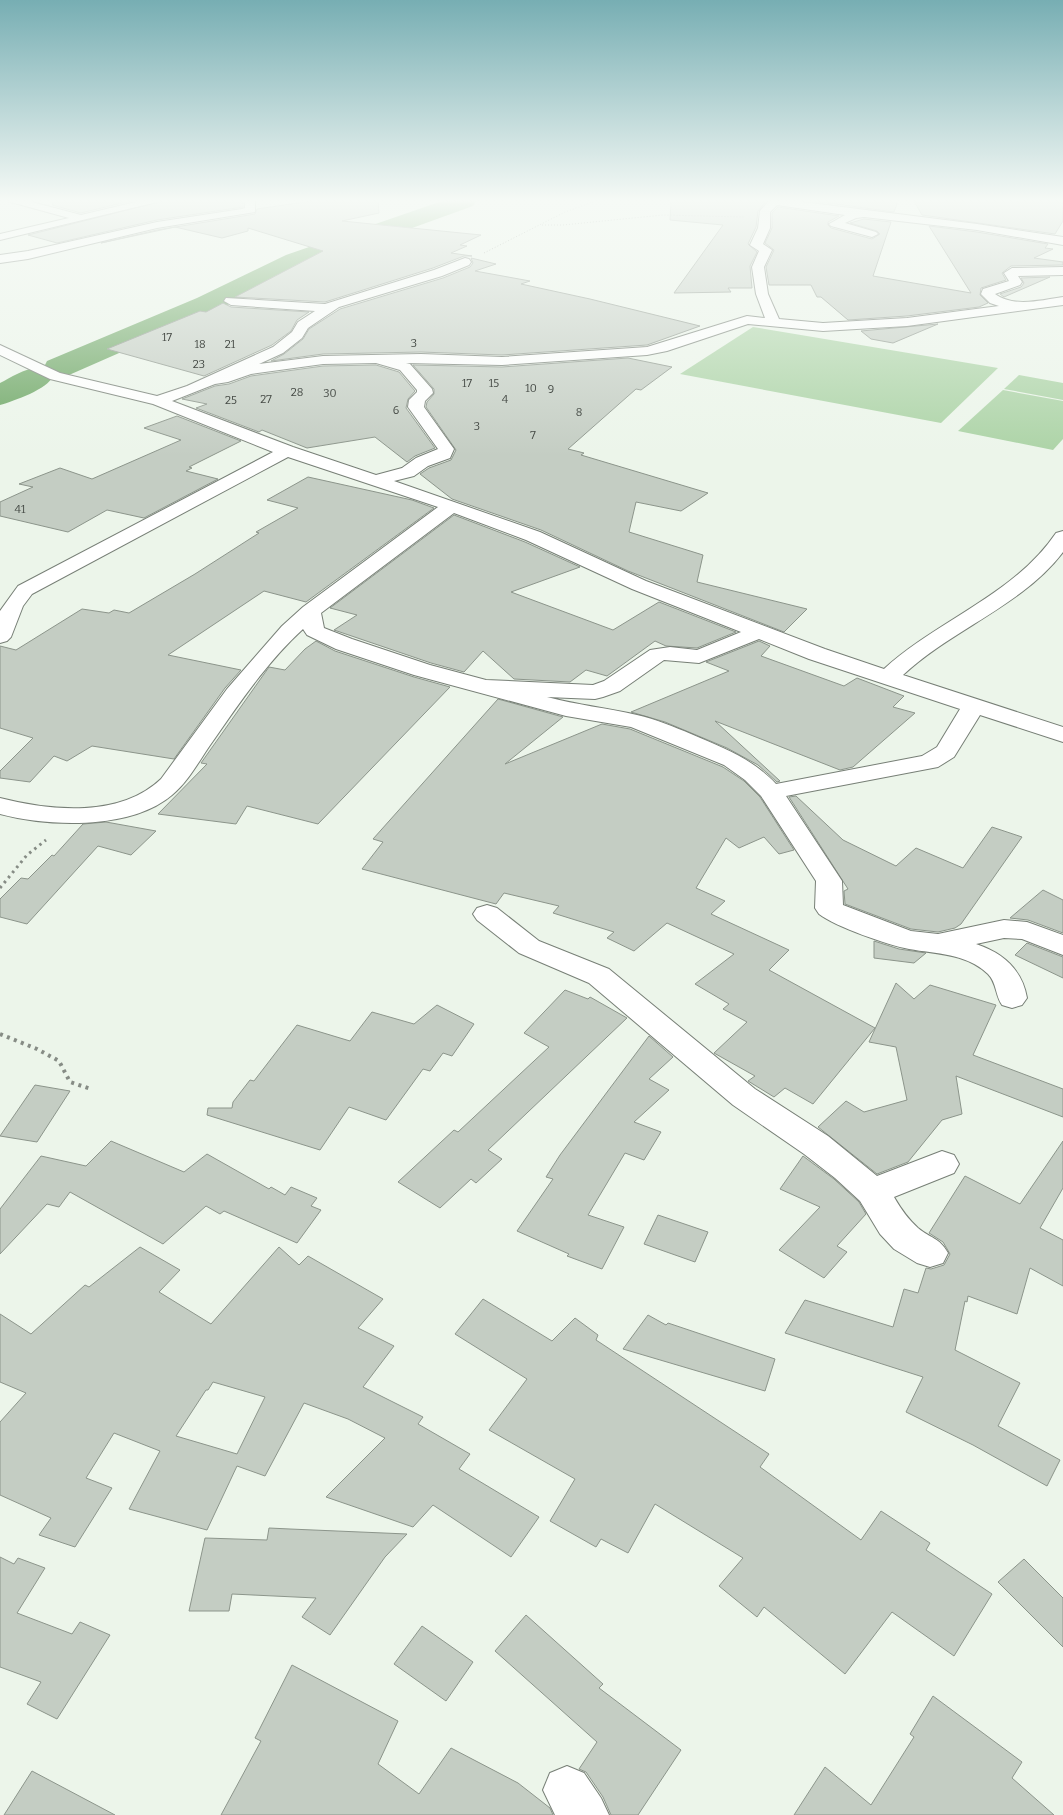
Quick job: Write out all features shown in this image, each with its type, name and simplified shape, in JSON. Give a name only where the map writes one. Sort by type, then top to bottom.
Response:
[{"type":"street","points":[[158,401],[214,380],[278,350],[297,335],[303,325],[326,308],[397,286]]},
{"type":"street","points":[[761,286],[762,294],[774,322]]},
{"type":"street","points":[[1009,286],[988,292],[988,294],[995,300],[1017,307]]},
{"type":"street","points":[[231,301],[326,308]]},
{"type":"street","points":[[214,380],[223,379],[248,370],[322,360],[368,358],[502,361],[551,356],[647,351],[662,348],[740,322],[755,320],[823,327],[907,322],[1063,301]]},
{"type":"street","points":[[0,349],[55,376],[158,401],[287,451],[378,480],[533,536],[639,586],[758,632],[1063,735]]},
{"type":"street","points":[[368,358],[394,363],[411,373],[425,393],[417,400],[416,407],[446,449],[444,454],[422,462],[408,472],[378,480]]},
{"type":"street","points":[[0,637],[8,620],[10,608],[25,590],[287,451]]},
{"type":"street","points":[[0,806],[32,814],[71,815],[129,808],[145,802],[170,784],[250,673],[286,632],[310,611],[452,506]]},
{"type":"street","points":[[888,677],[920,650],[1025,582],[1054,552],[1063,537]]},
{"type":"street","points":[[310,611],[314,631],[344,644],[422,670],[566,709],[627,719],[652,726],[732,760],[754,776],[771,792],[829,881],[829,908],[899,938],[938,943],[970,951],[995,964],[1008,978],[1012,988],[1012,998]]},
{"type":"street","points":[[493,688],[594,692],[612,686],[652,657],[670,653],[699,657],[758,632]]},
{"type":"street","points":[[771,792],[929,762],[946,752],[974,705]]},
{"type":"street","points":[[487,914],[528,948],[599,976],[744,1097],[816,1145],[847,1169],[872,1192],[892,1224],[907,1239],[930,1252]]},
{"type":"street","points":[[938,943],[1004,929],[1027,931],[1063,946]]},
{"type":"street","points":[[872,1192],[942,1164]]},
{"type":"path","points":[[0,888],[27,855],[54,834],[71,815]]},
{"type":"path","points":[[0,1034],[37,1049],[59,1061],[70,1082],[91,1089]]},
{"type":"green space","points":[[753,327],[998,368],[941,423],[680,374]]},
{"type":"green space","points":[[1019,375],[1063,383],[1063,400],[1004,389]]},
{"type":"green space","points":[[1003,390],[1063,401],[1063,439],[1053,450],[958,431]]},
{"type":"building","points":[[257,286],[377,286],[325,302],[235,297]]},
{"type":"building","points":[[417,286],[529,286],[700,326],[647,345],[502,355],[421,352],[323,354],[271,361],[284,354],[303,339],[309,329],[340,309]]},
{"type":"building","points":[[679,286],[752,286],[752,288],[728,288],[731,292],[674,293]]},
{"type":"building","points":[[811,286],[929,286],[971,293],[966,286],[988,286],[981,288],[980,295],[988,303],[979,307],[907,316],[848,320],[821,297],[817,297]]},
{"type":"building","points":[[1030,286],[1004,297],[1000,294]]},
{"type":"building","points":[[223,303],[231,307],[309,312],[297,320],[291,331],[272,345],[204,376],[107,349],[200,311],[206,312]]},
{"type":"building","points":[[938,324],[893,343],[871,339],[861,331]]},
{"type":"building","points":[[628,358],[672,367],[641,390],[636,389],[568,449],[584,453],[581,455],[708,493],[681,511],[636,502],[629,532],[703,555],[697,582],[807,609],[784,632],[628,571],[541,530],[452,499],[420,474],[429,468],[451,460],[456,450],[426,407],[427,402],[434,394],[434,389],[413,365],[502,367]]},
{"type":"building","points":[[376,365],[399,372],[415,391],[408,399],[406,408],[435,448],[415,456],[407,462],[375,437],[307,448],[262,430],[259,432],[196,408],[207,404],[182,399],[215,386],[229,384],[251,376],[323,366]]},
{"type":"building","points":[[177,416],[241,441],[189,467],[192,468],[186,471],[218,479],[144,518],[107,510],[68,532],[0,516],[0,502],[33,487],[19,484],[60,468],[92,479],[181,440],[144,428]]},
{"type":"building","points":[[308,477],[412,500],[434,508],[306,602],[264,591],[168,655],[241,670],[225,688],[174,759],[92,746],[67,761],[54,756],[30,782],[0,778],[0,771],[33,738],[0,728],[0,646],[16,650],[82,609],[109,613],[114,610],[129,613],[259,533],[256,532],[298,508],[267,500]]},
{"type":"building","points":[[454,515],[525,542],[580,567],[511,592],[613,630],[659,602],[736,632],[697,648],[666,646],[655,641],[607,676],[586,670],[570,682],[514,679],[483,651],[464,672],[431,663],[334,630],[357,615],[330,608]]},
{"type":"building","points":[[316,641],[335,651],[450,687],[318,824],[247,806],[236,824],[158,814],[207,764],[201,763],[269,667],[285,670],[305,649]]},
{"type":"building","points":[[759,641],[770,646],[761,656],[844,686],[857,678],[904,696],[893,707],[915,713],[853,767],[840,770],[715,721],[780,781],[777,782],[758,765],[727,748],[665,722],[631,712],[729,671],[706,662]]},
{"type":"building","points":[[498,699],[563,717],[505,764],[602,724],[630,729],[723,767],[744,781],[760,797],[794,850],[779,854],[764,837],[739,848],[726,838],[696,888],[725,901],[711,914],[789,950],[769,970],[875,1028],[813,1104],[785,1088],[774,1097],[748,1081],[755,1076],[714,1053],[747,1022],[723,1009],[729,1004],[695,984],[734,954],[667,923],[634,951],[607,938],[614,932],[553,913],[559,906],[504,893],[496,904],[362,869],[383,842],[373,839]]},
{"type":"building","points":[[796,796],[843,840],[896,866],[916,848],[963,868],[992,827],[1022,837],[961,924],[955,928],[938,932],[911,929],[845,904],[844,891],[848,889],[789,797]]},
{"type":"building","points":[[106,822],[156,831],[131,855],[98,846],[27,924],[0,917],[0,899],[21,878],[28,879],[52,855],[54,856],[83,824]]},
{"type":"building","points":[[1043,890],[1063,900],[1063,933],[1028,920],[1010,918]]},
{"type":"building","points":[[874,941],[899,949],[926,953],[914,963],[874,958]]},
{"type":"building","points":[[1027,943],[1063,957],[1063,978],[1015,955]]},
{"type":"building","points":[[896,983],[914,999],[930,985],[996,1005],[973,1055],[1063,1089],[1063,1117],[956,1076],[962,1114],[942,1120],[908,1162],[877,1174],[818,1127],[846,1101],[864,1112],[907,1100],[896,1047],[869,1042]]},
{"type":"building","points":[[565,990],[588,999],[590,997],[627,1018],[488,1150],[502,1159],[476,1183],[471,1179],[440,1208],[398,1182],[454,1130],[458,1132],[549,1047],[524,1033]]},
{"type":"building","points":[[437,1005],[474,1024],[452,1056],[443,1053],[430,1071],[423,1069],[386,1120],[349,1107],[320,1150],[207,1115],[208,1108],[232,1108],[233,1102],[250,1080],[254,1081],[297,1025],[350,1041],[372,1012],[414,1024]]},
{"type":"building","points":[[649,1036],[673,1057],[649,1079],[669,1090],[634,1122],[661,1132],[644,1160],[625,1153],[588,1215],[624,1227],[602,1269],[567,1256],[569,1254],[517,1231],[553,1179],[546,1177],[560,1155]]},
{"type":"building","points":[[35,1085],[70,1091],[37,1142],[0,1136]]},
{"type":"building","points":[[111,1141],[184,1172],[207,1154],[269,1189],[271,1187],[285,1195],[291,1187],[317,1198],[311,1206],[321,1210],[297,1243],[224,1211],[220,1214],[206,1206],[163,1244],[70,1192],[59,1207],[47,1204],[0,1254],[0,1209],[41,1156],[86,1166]]},
{"type":"building","points":[[1063,1141],[1063,1188],[1040,1228],[1063,1240],[1063,1286],[1030,1268],[1017,1314],[968,1296],[967,1302],[965,1301],[955,1350],[1020,1383],[998,1426],[1060,1460],[1047,1486],[973,1445],[906,1412],[923,1377],[785,1333],[805,1300],[893,1327],[904,1289],[918,1293],[926,1268],[931,1269],[944,1265],[950,1254],[943,1242],[929,1233],[965,1176],[1020,1204]]},
{"type":"building","points":[[803,1156],[834,1179],[859,1202],[866,1214],[837,1246],[847,1252],[824,1278],[779,1250],[820,1207],[780,1189]]},
{"type":"building","points":[[658,1215],[708,1232],[695,1262],[644,1244]]},
{"type":"building","points":[[140,1247],[180,1270],[159,1292],[211,1324],[279,1247],[299,1265],[308,1256],[383,1299],[358,1328],[394,1346],[363,1387],[423,1417],[418,1424],[470,1454],[459,1469],[539,1517],[511,1557],[433,1505],[413,1527],[326,1497],[385,1438],[348,1419],[304,1403],[265,1476],[237,1466],[207,1530],[129,1509],[160,1451],[114,1433],[86,1478],[112,1488],[75,1547],[39,1535],[51,1518],[0,1495],[0,1422],[26,1393],[0,1382],[0,1314],[31,1334],[85,1285],[89,1287]],"holes":[[[213,1382],[265,1397],[237,1454],[176,1436]]]},
{"type":"building","points":[[483,1299],[552,1341],[575,1318],[598,1335],[596,1340],[769,1454],[760,1467],[861,1540],[881,1511],[930,1543],[926,1550],[992,1594],[954,1656],[892,1612],[845,1674],[764,1607],[757,1617],[719,1586],[743,1558],[655,1504],[628,1553],[601,1539],[596,1547],[550,1521],[575,1479],[489,1430],[527,1379],[455,1334]]},
{"type":"building","points":[[648,1315],[666,1325],[668,1323],[775,1359],[765,1391],[623,1349]]},
{"type":"building","points":[[269,1528],[407,1534],[385,1557],[330,1635],[302,1617],[316,1598],[232,1594],[229,1611],[189,1611],[205,1538],[267,1540]]},
{"type":"building","points":[[0,1557],[14,1564],[18,1558],[45,1568],[17,1613],[72,1634],[80,1622],[110,1635],[57,1719],[27,1704],[41,1682],[0,1667]]},
{"type":"building","points":[[1024,1559],[1063,1598],[1063,1647],[998,1582]]},
{"type":"building","points":[[526,1615],[603,1684],[599,1688],[681,1750],[638,1815],[611,1815],[603,1797],[586,1772],[579,1769],[597,1742],[495,1651]]},
{"type":"building","points":[[422,1626],[473,1662],[446,1701],[394,1664]]},
{"type":"building","points":[[292,1665],[398,1721],[378,1764],[419,1794],[451,1748],[518,1783],[550,1808],[553,1815],[221,1815],[261,1741],[255,1738]]},
{"type":"building","points":[[933,1696],[1022,1762],[1012,1778],[1054,1815],[794,1815],[825,1767],[871,1805],[914,1737],[910,1734]]},
{"type":"building","points":[[32,1771],[115,1815],[4,1815]]},
{"type":"waterway","points":[[58,368],[207,304],[244,286]]},
{"type":"waterway","points":[[0,395],[38,377]]}]
